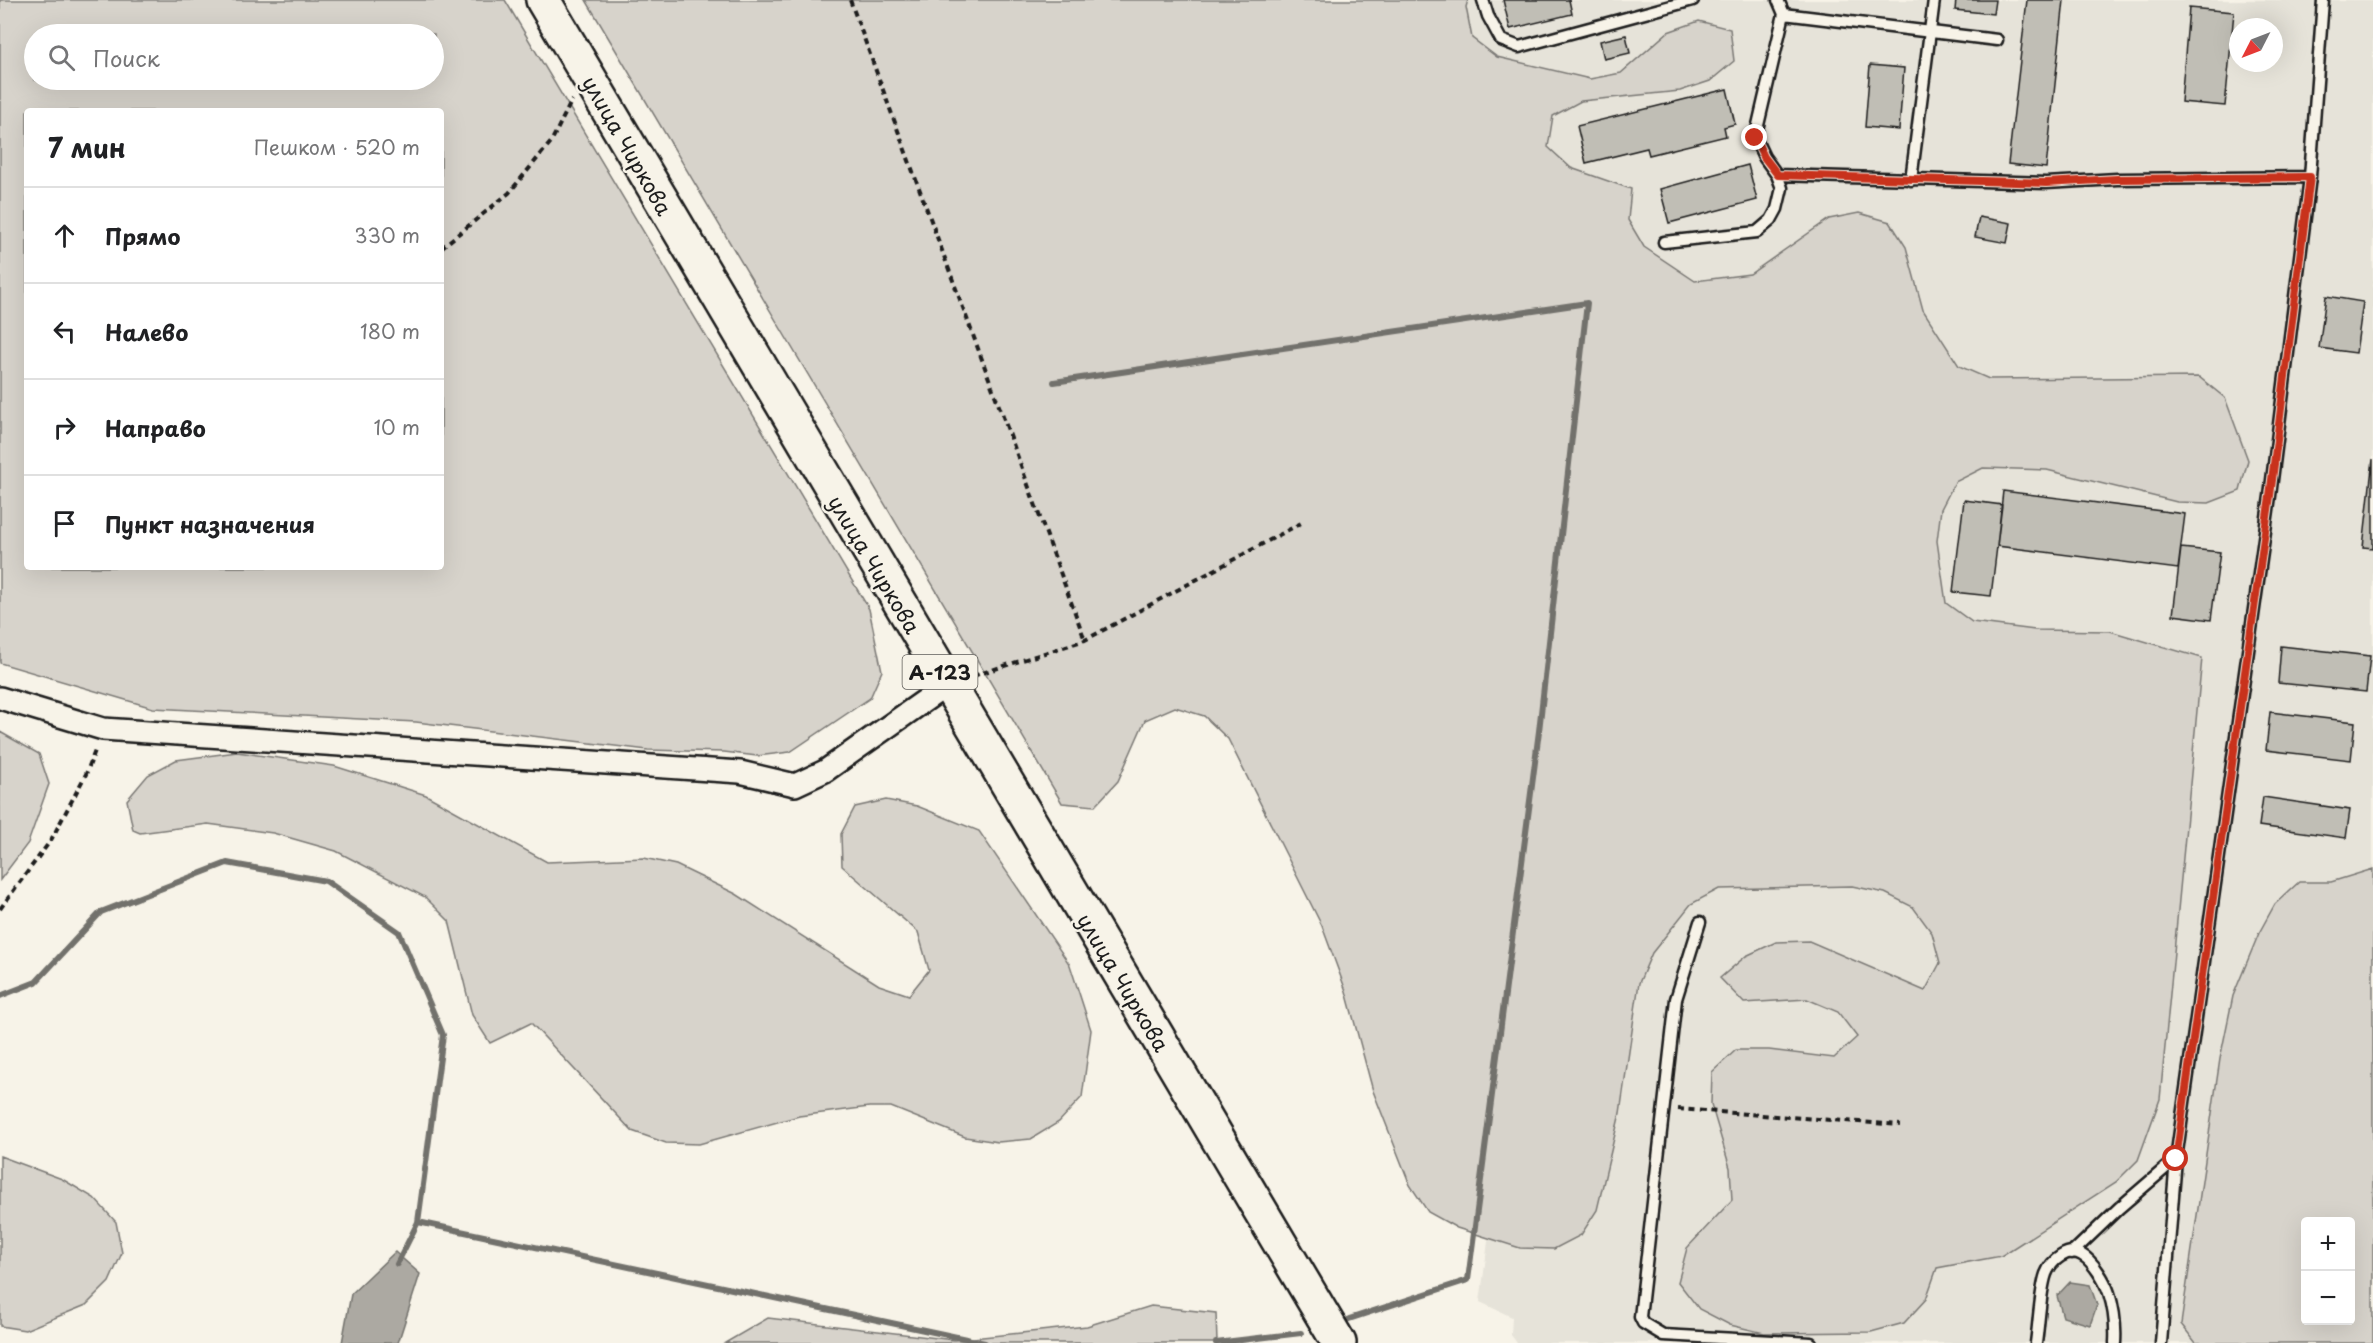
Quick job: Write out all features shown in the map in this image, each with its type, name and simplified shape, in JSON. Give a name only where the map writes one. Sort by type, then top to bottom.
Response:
[{"type":"main road","name":"улица Чиркова","points":[[543,0],[1339,1343]]},
{"type":"street","points":[[0,698],[103,729],[740,772],[795,785],[825,771],[947,685]]},
{"type":"lane","points":[[1483,0],[1501,40],[1519,47],[1693,0]]},
{"type":"lane","points":[[1664,242],[1757,232],[1771,220],[1777,208],[1782,188],[1778,175],[1764,157],[1755,138],[1785,14],[1778,0]]},
{"type":"lane","points":[[1911,180],[1934,0]]},
{"type":"lane","points":[[2161,1343],[2176,1159],[2270,496],[2310,177],[2324,0]]},
{"type":"lane","points":[[1785,14],[1997,40]]},
{"type":"lane","points":[[1778,175],[2046,183],[2117,179],[2310,177]]},
{"type":"lane","points":[[1700,922],[1676,999],[1640,1317],[1643,1323],[1663,1335],[1811,1343]]},
{"type":"lane","points":[[2072,1253],[2119,1208],[2176,1159]]},
{"type":"lane","points":[[2036,1343],[2046,1273],[2058,1257],[2065,1253],[2082,1254],[2094,1267],[2108,1290],[2115,1321],[2115,1343]]},
{"type":"path","points":[[850,0],[1085,640]]},
{"type":"path","points":[[444,246],[509,193],[551,142],[585,72]]},
{"type":"path","points":[[947,685],[1085,640],[1303,522]]},
{"type":"path","points":[[0,909],[51,840],[86,774],[103,729]]},
{"type":"path","points":[[1662,1107],[1900,1125]]},
{"type":"shaded area","points":[[0,0],[505,0],[869,609],[882,671],[870,698],[790,752],[757,756],[724,752],[648,750],[416,722],[153,708],[0,663]]},
{"type":"shaded area","points":[[586,0],[1468,0],[1466,7],[1472,38],[1497,57],[1590,79],[1621,73],[1668,32],[1699,21],[1730,29],[1734,61],[1710,81],[1680,91],[1581,101],[1553,116],[1548,147],[1571,168],[1631,189],[1628,220],[1644,247],[1695,281],[1750,274],[1829,219],[1859,213],[1890,222],[1906,247],[1923,310],[1959,366],[1989,379],[2199,377],[2225,398],[2248,460],[2240,491],[2209,503],[2177,502],[2047,470],[1983,468],[1955,482],[1941,509],[1937,541],[1946,603],[1972,622],[2035,630],[2110,631],[2202,658],[2160,1099],[2138,1160],[2116,1182],[2001,1256],[1937,1268],[1926,1299],[1904,1323],[1871,1332],[1764,1333],[1730,1325],[1699,1309],[1678,1282],[1687,1248],[1732,1200],[1730,1168],[1711,1104],[1712,1072],[1736,1050],[1769,1050],[1834,1058],[1857,1037],[1838,1012],[1807,999],[1744,1003],[1720,978],[1746,956],[1776,942],[1809,941],[1925,991],[1940,963],[1932,933],[1913,907],[1885,893],[1852,886],[1719,889],[1691,904],[1652,953],[1639,983],[1620,1113],[1597,1210],[1581,1235],[1554,1249],[1520,1248],[1457,1228],[1428,1212],[1410,1185],[1373,1091],[1346,991],[1322,926],[1228,739],[1204,716],[1175,707],[1145,720],[1118,781],[1095,806],[1062,803]]},
{"type":"shaded area","points":[[1267,0],[2373,0],[2373,1343],[1517,1343],[1511,1335],[1512,1317],[1480,1302],[1617,268]]},
{"type":"shaded area","points":[[0,732],[39,754],[49,784],[28,843],[0,880]]},
{"type":"shaded area","points":[[237,752],[334,766],[426,795],[547,862],[644,858],[676,865],[736,894],[879,985],[909,995],[929,970],[918,932],[842,866],[841,834],[855,807],[886,800],[917,806],[979,831],[1070,965],[1091,1030],[1082,1097],[1059,1122],[1031,1139],[998,1142],[965,1137],[891,1107],[869,1107],[799,1116],[699,1144],[666,1143],[632,1131],[531,1023],[490,1043],[472,1015],[449,921],[425,897],[336,851],[273,833],[208,824],[140,833],[133,830],[127,800],[148,775],[176,760]]},
{"type":"shaded area","points":[[2373,869],[2373,1343],[2196,1343],[2181,1324],[2220,1059],[2233,996],[2259,933],[2275,904],[2299,882],[2331,882]]},
{"type":"shaded area","points":[[0,1156],[62,1179],[94,1198],[116,1222],[122,1253],[109,1282],[86,1305],[25,1330],[0,1326]]},
{"type":"shaded area","points":[[395,1252],[420,1274],[398,1343],[342,1343],[351,1294]]},
{"type":"shaded area","points":[[2070,1282],[2090,1285],[2097,1305],[2090,1325],[2063,1317],[2057,1296]]},
{"type":"shaded area","points":[[1151,1306],[1216,1313],[1217,1343],[725,1343],[768,1318],[954,1340],[1087,1326]]},
{"type":"building","points":[[1503,0],[1569,0],[1572,14],[1510,29]]},
{"type":"building","points":[[1956,0],[1995,0],[1993,14],[1955,10]]},
{"type":"building","points":[[2027,0],[2064,0],[2046,168],[2008,164]]},
{"type":"building","points":[[2189,8],[2234,12],[2233,18],[2229,18],[2229,64],[2225,106],[2181,102]]},
{"type":"building","points":[[1626,35],[1630,53],[1604,59],[1600,41]]},
{"type":"building","points":[[1870,65],[1904,68],[1899,130],[1865,127]]},
{"type":"building","points":[[1727,89],[1735,124],[1724,127],[1726,136],[1649,155],[1647,148],[1586,163],[1577,126]]},
{"type":"building","points":[[1748,165],[1757,200],[1669,223],[1660,189]]},
{"type":"building","points":[[1979,217],[2011,223],[2007,243],[1975,237]]},
{"type":"building","points":[[2326,296],[2363,302],[2356,353],[2319,348]]},
{"type":"building","points":[[2373,459],[2373,548],[2363,547]]},
{"type":"building","points":[[2003,491],[2185,514],[2178,569],[1997,546]]},
{"type":"building","points":[[1964,500],[2002,505],[1991,596],[1953,592]]},
{"type":"building","points":[[2181,548],[2220,552],[2211,620],[2173,615]]},
{"type":"building","points":[[2281,646],[2370,656],[2366,692],[2278,683]]},
{"type":"building","points":[[2270,712],[2355,722],[2351,760],[2266,750]]},
{"type":"building","points":[[2263,797],[2350,810],[2346,838],[2259,826]]},
{"type":"waterway","points":[[1054,382],[1587,303],[1539,731],[1468,1280],[1349,1319]]},
{"type":"waterway","points":[[0,996],[36,982],[101,912],[227,863],[326,881],[399,932],[443,1035],[418,1222]]},
{"type":"waterway","points":[[397,1264],[418,1222],[985,1343]]},
{"type":"waterway","points":[[1216,1343],[1301,1333]]},
{"type":"route","points":[[1755,138],[1764,157],[1778,175],[2046,183],[2117,179],[2310,177],[2270,496],[2176,1159]]}]
